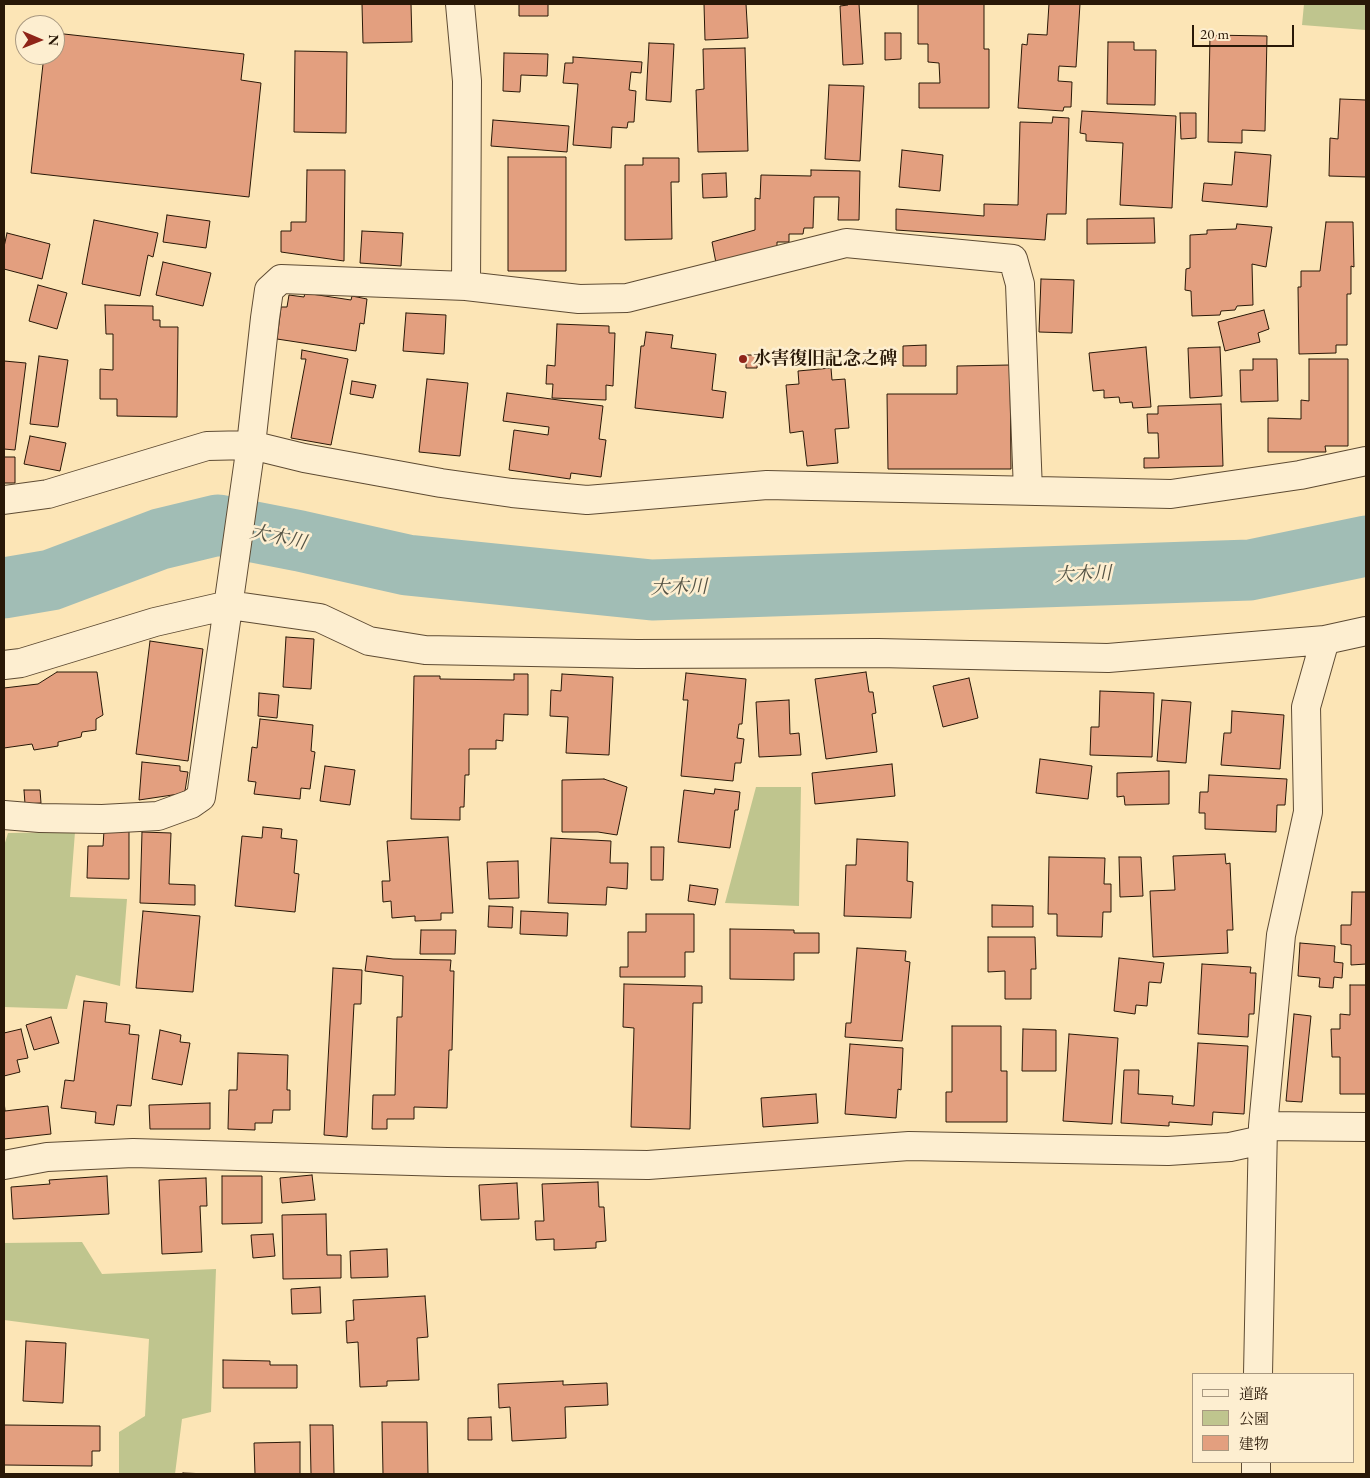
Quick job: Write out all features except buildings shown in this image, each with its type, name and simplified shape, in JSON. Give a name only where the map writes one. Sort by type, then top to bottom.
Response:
[{"type":"street","points":[[460,4],[466,81],[466,286]]},
{"type":"street","points":[[4,815],[40,818],[102,819],[158,816],[191,804],[201,797],[251,445],[269,290],[281,279],[466,286],[579,299],[628,298],[846,243],[1013,259],[1020,284],[1028,492]]},
{"type":"street","points":[[4,500],[48,494],[207,446],[251,445],[304,458],[441,483],[512,493],[587,500],[767,486],[1172,494],[1300,475],[1366,461]]},
{"type":"street","points":[[4,665],[21,663],[155,622],[228,605],[320,618],[369,642],[425,650],[637,654],[878,653],[1108,658],[1324,640],[1366,631]]},
{"type":"street","points":[[1258,1373],[1262,1133],[1281,935],[1308,812],[1306,707],[1324,640]]},
{"type":"street","points":[[4,1165],[47,1157],[133,1153],[446,1162],[648,1165],[908,1146],[1168,1152],[1230,1147],[1262,1133],[1366,1128]]},
{"type":"green space","points":[[1304,4],[1366,4],[1366,30],[1302,25]]},
{"type":"green space","points":[[756,787],[801,787],[799,906],[725,903]]},
{"type":"green space","points":[[75,832],[70,897],[127,899],[120,986],[76,975],[67,1009],[4,1007],[4,846],[8,833]]},
{"type":"green space","points":[[82,1242],[102,1274],[216,1269],[211,1412],[182,1419],[175,1474],[119,1474],[119,1432],[145,1416],[149,1339],[4,1320],[4,1243]]},
{"type":"waterway","name":"大木川","points":[[4,588],[51,580],[160,539],[218,525],[407,565],[652,590],[1250,570],[1366,546]]},
{"type":"place","name":"水害復旧記念之碑","points":[[743,359]]}]
